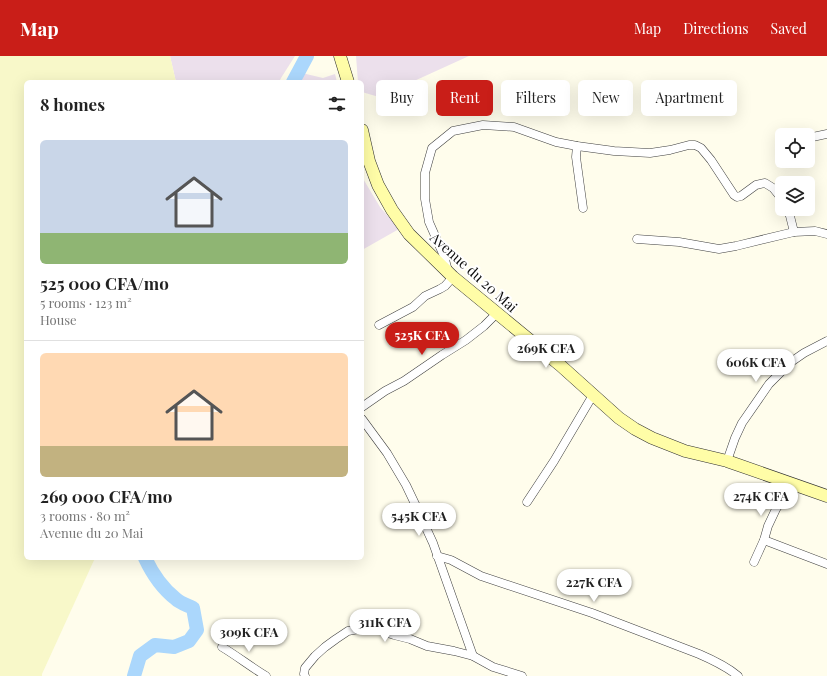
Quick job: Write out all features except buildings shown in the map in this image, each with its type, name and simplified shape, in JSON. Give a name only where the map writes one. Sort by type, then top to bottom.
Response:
[{"type":"main road","points":[[340,56],[347,80]]},
{"type":"main road","name":"Avenue du 20 Mai","points":[[364,138],[378,186],[392,210],[410,234],[451,275],[560,365],[619,418],[652,438],[685,451],[727,461],[827,496]]},
{"type":"street","points":[[379,325],[413,308],[425,296],[445,286],[451,275],[429,222],[425,199],[425,173],[432,148],[453,131],[483,125],[514,127],[556,142],[614,151],[650,153],[695,145],[701,148],[711,160],[734,195],[737,197],[741,196],[756,185],[765,183],[775,190]]},
{"type":"street","points":[[815,137],[827,134]]},
{"type":"street","points":[[577,146],[576,157],[583,208]]},
{"type":"street","points":[[790,216],[794,232]]},
{"type":"street","points":[[637,239],[679,242],[719,249],[794,232],[815,231],[827,234]]},
{"type":"street","points":[[364,406],[384,391],[404,381],[466,340],[484,326],[497,313]]},
{"type":"street","points":[[727,461],[742,423],[769,384],[791,362],[804,353],[827,341]]},
{"type":"street","points":[[755,365],[779,373]]},
{"type":"street","points":[[527,502],[554,461],[593,395]]},
{"type":"street","points":[[364,422],[388,453],[426,526],[473,656]]},
{"type":"street","points":[[754,562],[776,509],[792,484]]},
{"type":"street","points":[[764,540],[827,564]]},
{"type":"street","points":[[437,556],[450,560],[481,576],[592,613],[712,659],[728,668],[738,676]]},
{"type":"street","points":[[302,675],[305,668],[325,647],[348,631],[359,629],[379,630],[410,639],[427,646],[454,650],[473,656],[493,667],[522,676]]},
{"type":"street","points":[[222,647],[266,676]]},
{"type":"shaded area","points":[[170,56],[295,56],[280,80],[176,80]]},
{"type":"shaded area","points":[[356,56],[469,56],[416,80],[376,80],[376,96],[364,93],[364,80],[358,80]]},
{"type":"shaded area","points":[[302,73],[323,78],[335,74],[336,80],[299,80]]},
{"type":"shaded area","points":[[364,180],[380,207],[399,229],[364,249]]},
{"type":"green space","points":[[0,56],[170,56],[176,80],[24,80],[24,560],[94,560],[42,676],[0,676]]},
{"type":"waterway","points":[[294,80],[307,56]]},
{"type":"waterway","points":[[134,676],[140,656],[155,645],[174,647],[189,641],[197,630],[193,608],[180,602],[162,586],[146,560]]}]
